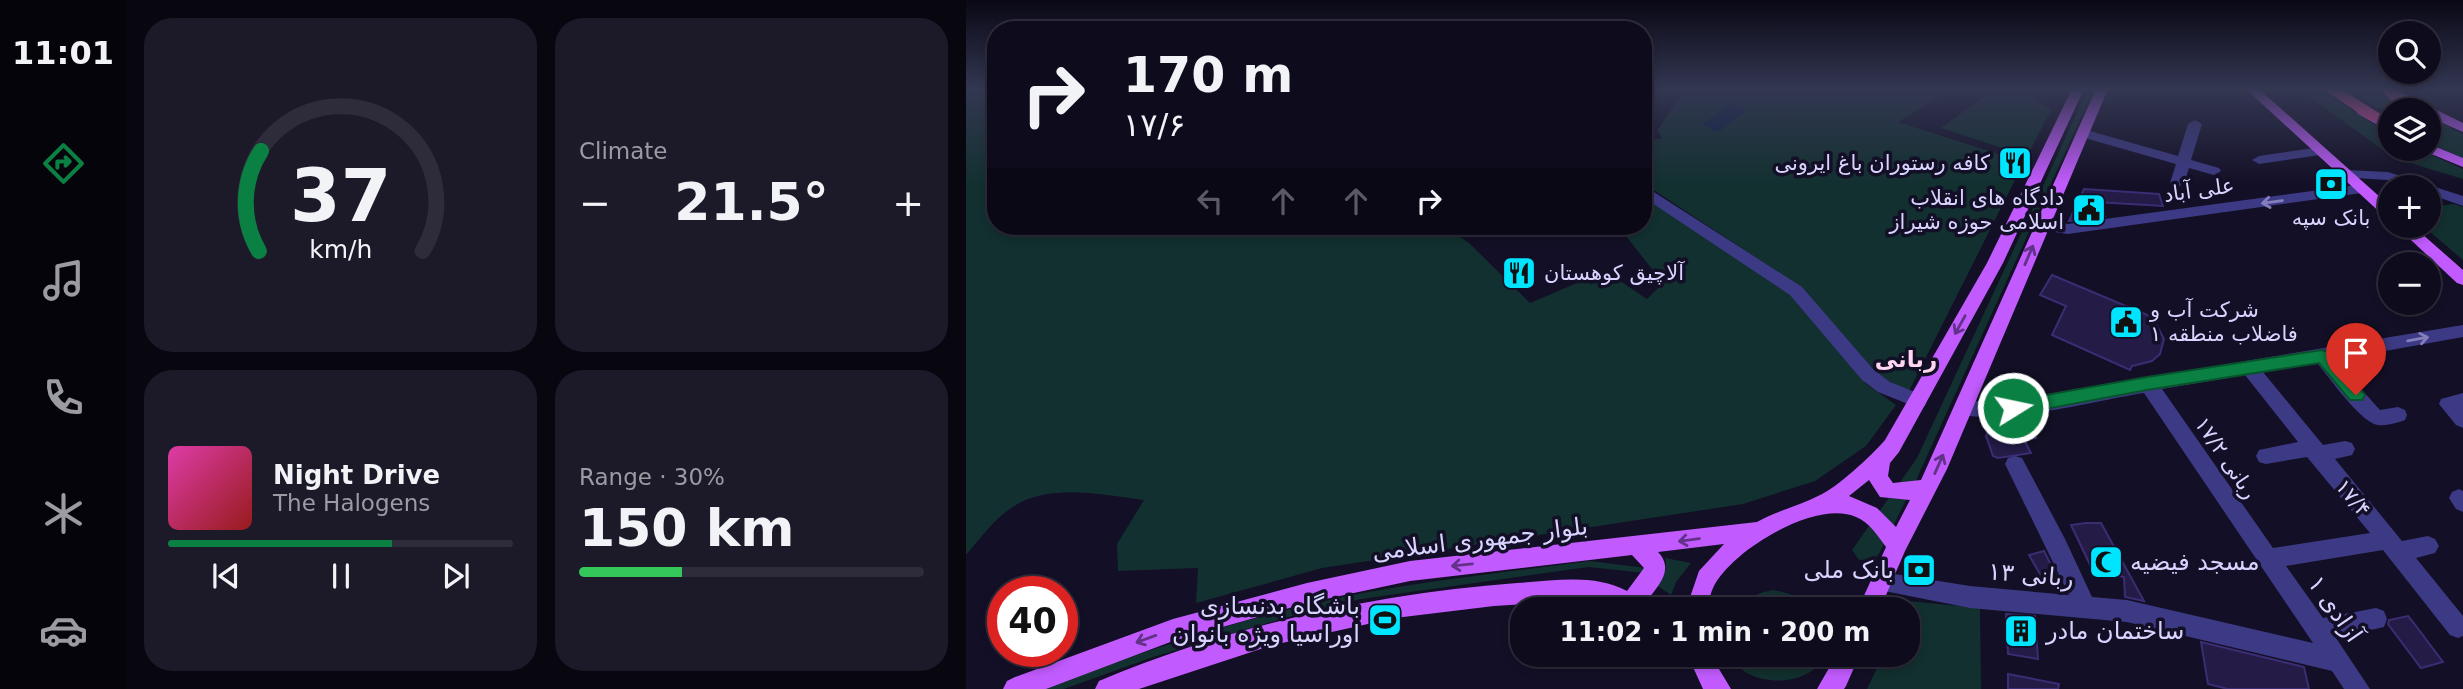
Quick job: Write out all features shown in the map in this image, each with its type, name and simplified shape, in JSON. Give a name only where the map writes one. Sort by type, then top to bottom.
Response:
[{"type":"main road","points":[[1699,597],[1708,576],[1724,558],[1756,531],[1824,504],[1880,460],[1892,446],[1995,263],[2063,121]]},
{"type":"main road","points":[[1875,597],[1964,408],[2088,121]]},
{"type":"main road","points":[[2288,121],[2378,202]]},
{"type":"main road","points":[[2441,153],[2463,163]]},
{"type":"main road","points":[[2417,238],[2463,279]]},
{"type":"main road","points":[[1880,460],[1878,478],[1887,491],[1906,492],[1928,488]]},
{"type":"main road","points":[[1824,504],[1851,506],[1867,512],[1878,521],[1897,547]]},
{"type":"main road","name":"بلوار جمهوری اسلامی","points":[[1016,689],[1173,629],[1307,593],[1410,570],[1756,531]]},
{"type":"main road","points":[[1638,546],[1655,564],[1655,573],[1640,597]]},
{"type":"main road","points":[[1107,689],[1261,638],[1332,619],[1432,602],[1594,590],[1616,597]]},
{"type":"main road","points":[[1704,667],[1712,685]]},
{"type":"main road","points":[[1834,685],[1843,667]]},
{"type":"street","points":[[2177,183],[2195,124]]},
{"type":"street","points":[[2083,133],[2214,171]]},
{"type":"street","points":[[2259,160],[2322,151]]},
{"type":"street","points":[[2347,174],[2378,176]]},
{"type":"street","name":"علی آباد","points":[[2041,225],[2068,229],[2364,189]]},
{"type":"street","points":[[2441,194],[2463,201]]},
{"type":"street","points":[[1652,196],[1796,291],[1868,375],[1884,387],[1918,401]]},
{"type":"street","points":[[1964,408],[1993,411],[2463,331]]},
{"type":"street","points":[[2322,357],[2373,415],[2379,418],[2398,415]]},
{"type":"street","name":"۱۷/۴","points":[[2250,369],[2314,452],[2456,616]]},
{"type":"street","name":"ربانی ۱۷/۲","points":[[2147,383],[2268,559]]},
{"type":"street","points":[[2463,400],[2448,404],[2463,420]]},
{"type":"street","points":[[2266,456],[2345,449]]},
{"type":"street","points":[[2015,464],[2058,546],[2085,606]]},
{"type":"street","points":[[2268,559],[2393,546],[2428,546]]},
{"type":"street","name":"آزادی ۱","points":[[2268,559],[2358,689]]},
{"type":"street","name":"ربانی ۱۳","points":[[1882,582],[1970,597],[2127,611],[2339,661]]},
{"type":"street","points":[[2319,629],[2376,619]]},
{"type":"green space","points":[[966,121],[987,121],[987,235],[1457,235],[1469,243],[1530,303],[1605,271],[1647,299],[1663,283],[1625,235],[1652,235],[1652,201],[1804,304],[1865,383],[1896,405],[1866,446],[1815,481],[1743,504],[1322,568],[1196,603],[1198,568],[1118,571],[1117,544],[1144,500],[1073,492],[1039,496],[1007,511],[966,555]]},
{"type":"green space","points":[[1664,121],[1899,121],[2008,157],[1999,175],[2015,180],[1908,393],[1878,374],[1799,286],[1652,190],[1652,140],[1662,138],[1657,131]]},
{"type":"green space","points":[[1950,121],[2045,121],[2027,156],[1941,128]]},
{"type":"green space","points":[[2073,121],[2079,121],[1917,478],[1879,554],[1874,559],[1859,560],[1852,550],[1917,458]]},
{"type":"green space","points":[[2343,121],[2369,121],[2378,127],[2378,146]]},
{"type":"green space","points":[[2441,123],[2463,134],[2463,158],[2441,148]]},
{"type":"green space","points":[[2441,159],[2463,169],[2463,179],[2404,161]]},
{"type":"green space","points":[[2454,204],[2463,207],[2463,260],[2437,238],[2441,238],[2441,206]]},
{"type":"green space","points":[[1665,558],[1691,563],[1676,582],[1671,595],[1655,584],[1664,572]]},
{"type":"green space","points":[[1590,561],[1646,568],[1646,573],[1588,567],[1361,599],[1295,615],[1153,657],[1064,689],[1042,689],[1121,660],[1281,611],[1419,583]]},
{"type":"green space","points":[[1773,590],[1797,597],[1751,597]]},
{"type":"green space","points":[[1920,602],[1980,608],[1981,689],[1867,689],[1877,667],[1920,667]]},
{"type":"green space","points":[[1739,667],[1816,667],[1793,679],[1763,679]]},
{"type":"water","points":[[1706,121],[1732,121],[1718,132],[1702,124]]},
{"type":"building","name":"دادگاه های انقلاب اسلامی حوزه شیراز","points":[[2084,189],[2159,194],[2163,206],[2094,202],[2105,216],[2069,221]]},
{"type":"building","name":"شرکت آب و فاضلاب منطقه ۱","points":[[2052,275],[2157,319],[2156,324],[2164,339],[2160,354],[2152,361],[2132,366],[2130,370],[2052,335],[2066,306],[2040,295]]},
{"type":"building","points":[[2024,417],[2036,438],[2024,440],[2031,453],[1998,458],[1993,456],[1986,436],[1992,422]]},
{"type":"building","name":"مسجد فیضیه","points":[[2101,523],[2144,601],[2125,597],[2124,577],[2093,571],[2071,525]]},
{"type":"building","points":[[2044,551],[2061,585],[2053,587],[2046,575],[2041,576],[2029,555]]},
{"type":"building","name":"ساختمان مادر","points":[[2006,614],[2035,616],[2038,659],[2008,654]]},
{"type":"building","points":[[2408,616],[2443,662],[2421,668],[2388,624],[2389,620]]},
{"type":"building","points":[[2201,642],[2304,667],[2309,689],[2228,689],[2208,684]]},
{"type":"building","points":[[2008,674],[2059,684],[2058,689],[2008,689]]},
{"type":"place","name":"کافه رستوران باغ ایرونی","points":[[2015,163]]},
{"type":"place","name":"بانک سپه","points":[[2331,184]]},
{"type":"place","name":"دادگاه های انقلاب اسلامی حوزه شیراز","points":[[2089,210]]},
{"type":"place","name":"آلاچیق کوهستان","points":[[1519,273]]},
{"type":"place","name":"شرکت آب و فاضلاب منطقه ۱","points":[[2126,322]]},
{"type":"place","name":"مسجد فیضیه","points":[[2106,562]]},
{"type":"place","name":"بانک ملی","points":[[1919,570]]},
{"type":"place","name":"باشگاه بدنسازی اوراسیا ویژه بانوان","points":[[1385,620]]},
{"type":"place","name":"ساختمان مادر","points":[[2021,631]]},
{"type":"district","name":"ربانی","points":[[1906,359]]},
{"type":"route","points":[[2013,408],[2147,383],[2322,357],[2356,395]]}]
